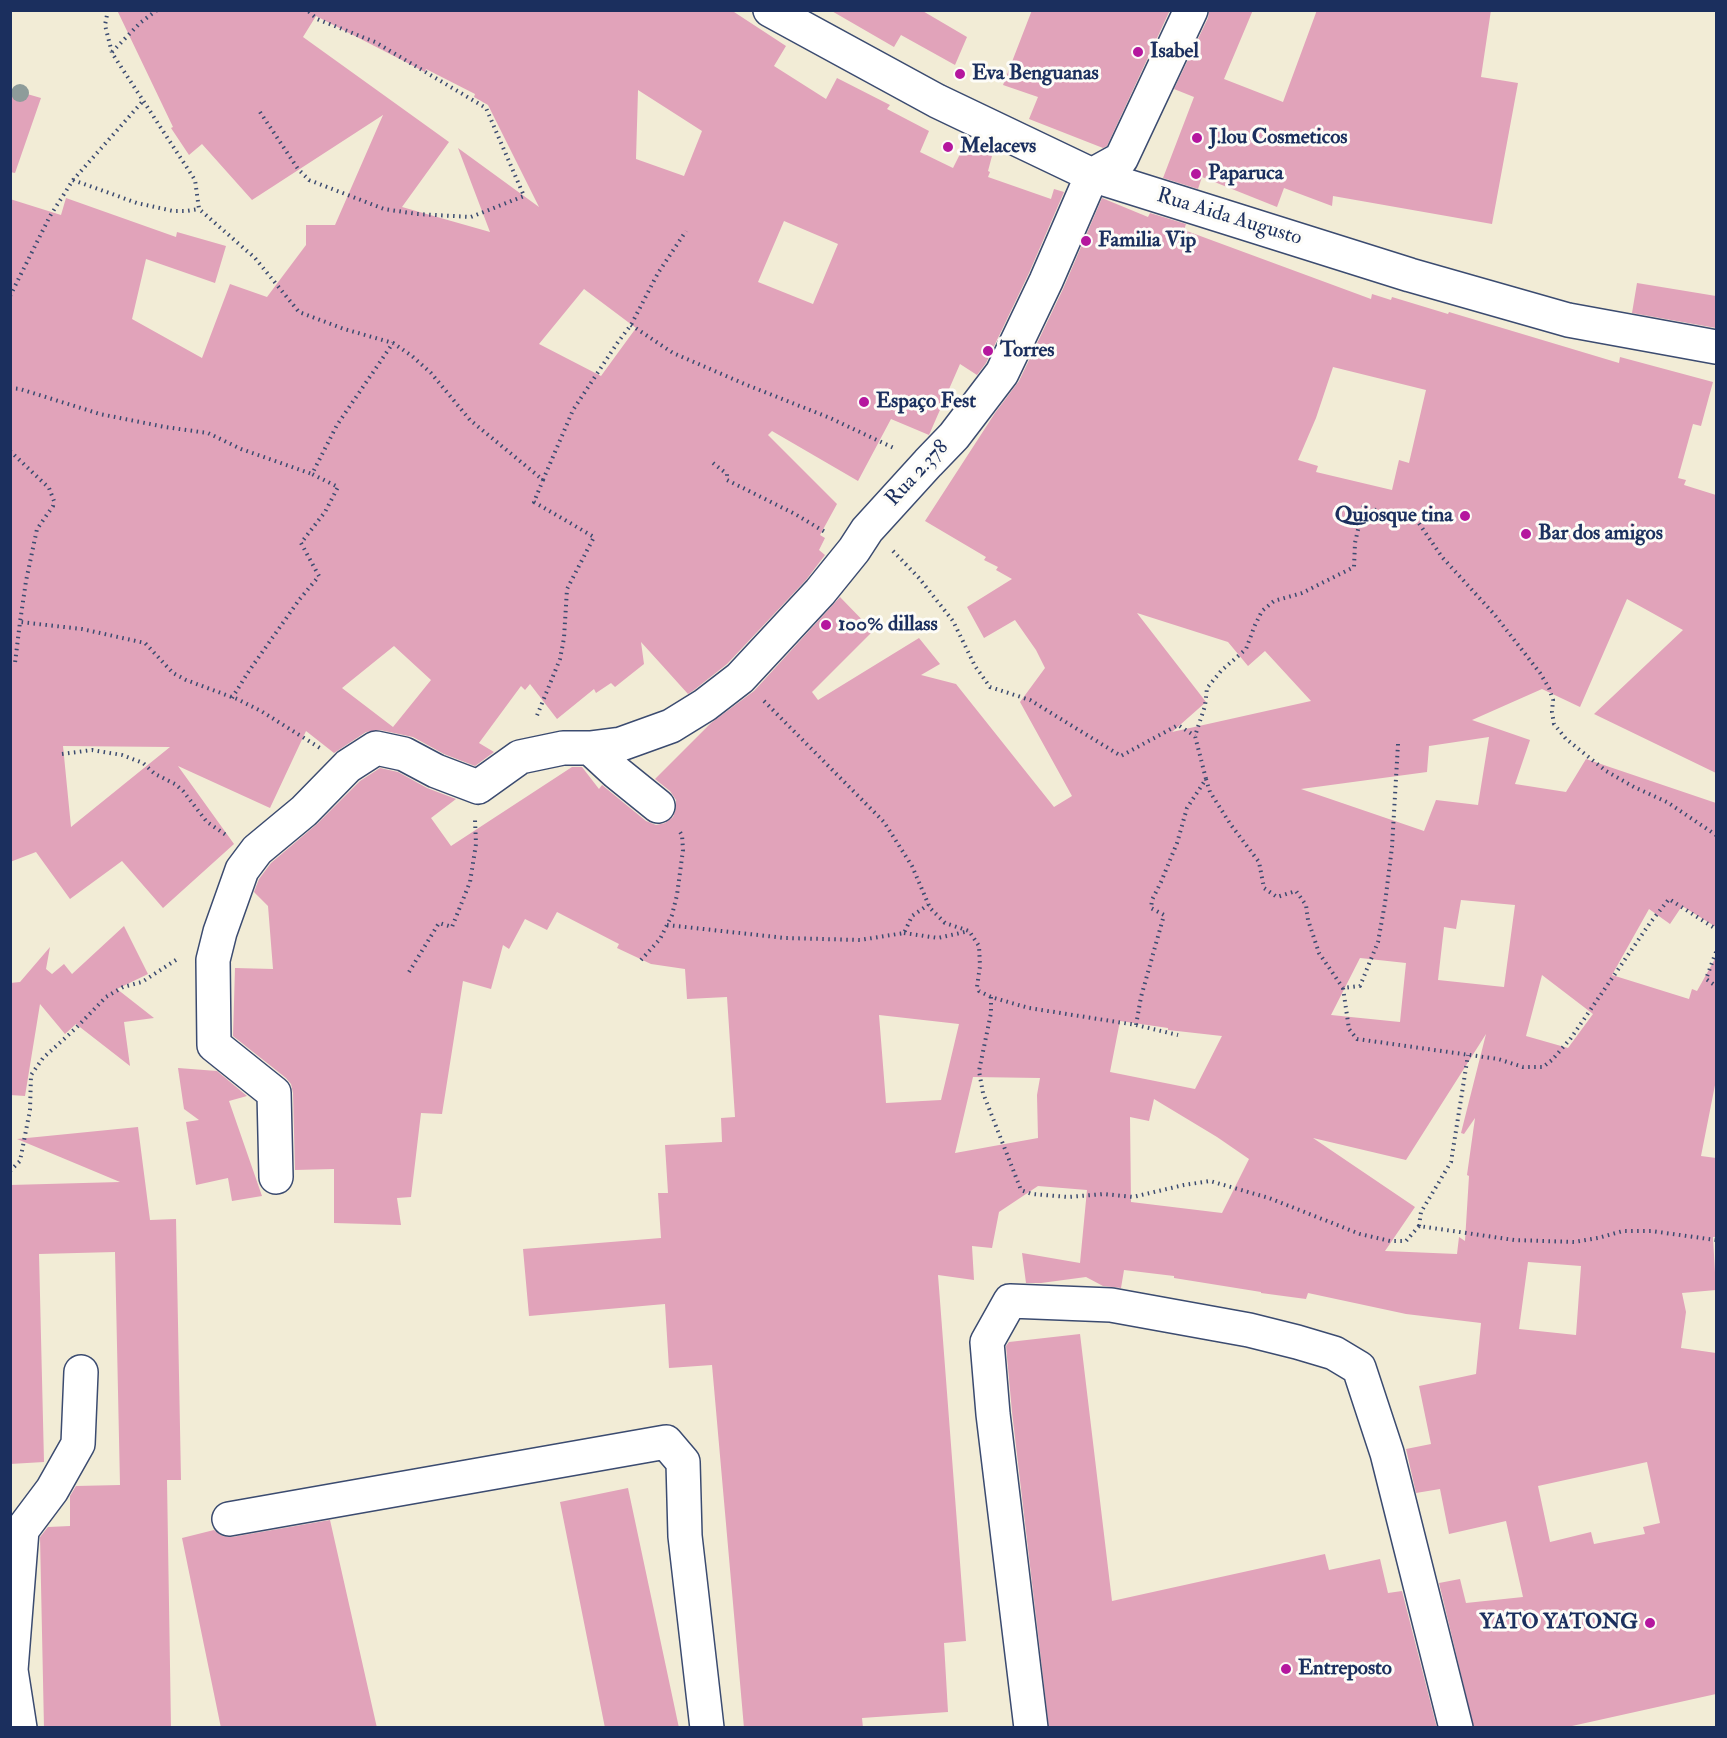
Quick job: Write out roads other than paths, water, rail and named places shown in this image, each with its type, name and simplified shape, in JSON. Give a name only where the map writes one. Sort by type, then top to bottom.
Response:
[{"type":"street","name":"Rua Aida Augusto","points":[[770,10],[936,101],[1092,175],[1399,271],[1568,320],[1716,347]]},
{"type":"street","points":[[1092,175],[1121,159],[1191,10]]},
{"type":"street","name":"Rua 2.378","points":[[276,1178],[274,1093],[214,1044],[213,960],[242,870],[257,849],[304,811],[348,766],[376,748],[404,753],[436,771],[478,787],[520,757],[562,748],[590,748],[621,744],[671,726],[705,705],[740,678],[820,592],[860,540],[954,436],[1002,373],[1046,281],[1092,175]]},
{"type":"street","points":[[590,748],[658,806]]},
{"type":"street","points":[[1031,1728],[993,1414],[987,1342],[1010,1301],[1111,1305],[1249,1330],[1334,1353],[1359,1368],[1387,1453],[1456,1728]]},
{"type":"street","points":[[20,1728],[11,1670],[22,1530],[52,1490],[78,1444],[81,1372]]},
{"type":"street","points":[[229,1519],[666,1442],[682,1462],[685,1536],[707,1728]]},
{"type":"place","name":"Isabel","points":[[1138,52]]},
{"type":"place","name":"Eva Benguanas","points":[[960,74]]},
{"type":"place","name":"J.lou Cosmeticos","points":[[1197,138]]},
{"type":"place","name":"Melacevs","points":[[948,147]]},
{"type":"place","name":"Paparuca","points":[[1196,174]]},
{"type":"place","name":"Familia Vip","points":[[1086,241]]},
{"type":"place","name":"Torres","points":[[988,351]]},
{"type":"place","name":"Espaço Fest","points":[[864,402]]},
{"type":"place","name":"Quiosque tina","points":[[1465,516]]},
{"type":"place","name":"Bar dos amigos","points":[[1526,534]]},
{"type":"place","name":"100% dillass","points":[[826,625]]},
{"type":"place","name":"YATO YATONG","points":[[1650,1623]]},
{"type":"place","name":"Entreposto","points":[[1286,1669]]}]
